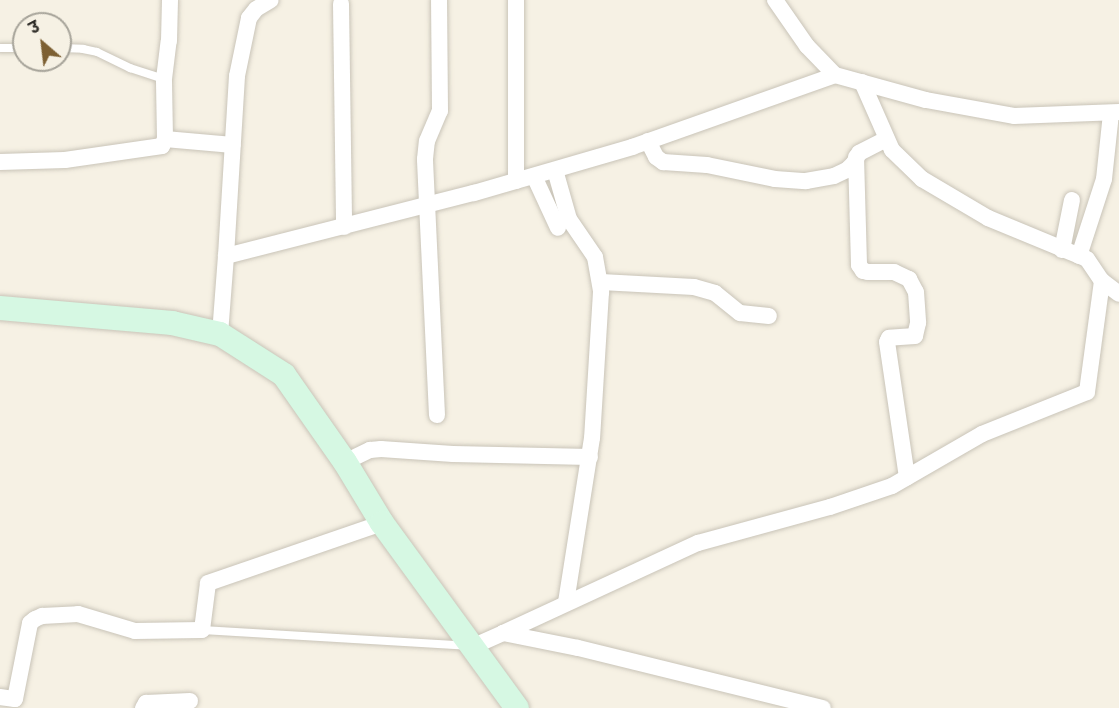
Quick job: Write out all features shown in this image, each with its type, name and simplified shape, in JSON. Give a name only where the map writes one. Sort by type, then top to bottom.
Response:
[{"type":"street","points":[[0,162],[65,160],[157,148],[165,139],[164,79],[169,40],[170,0]]},
{"type":"street","points":[[220,334],[237,76],[249,18],[256,9],[271,0]]},
{"type":"street","points":[[437,415],[425,150],[440,111],[439,0]]},
{"type":"street","points":[[516,0],[516,181]]},
{"type":"street","points":[[775,0],[807,46],[835,75],[926,99],[1014,116],[1115,113],[1104,179],[1079,256]]},
{"type":"street","points":[[341,4],[344,227]]},
{"type":"street","points":[[226,256],[426,206],[555,170],[648,141],[835,75]]},
{"type":"street","points":[[862,82],[892,150],[922,179],[988,218],[1087,259],[1102,281],[1119,294]]},
{"type":"street","points":[[165,139],[233,145]]},
{"type":"street","points":[[648,141],[656,157],[663,162],[707,165],[775,179],[806,181],[834,176],[847,170],[863,150],[887,139]]},
{"type":"street","points":[[856,157],[860,265],[863,271],[894,272],[909,279],[916,292],[918,323],[915,336],[890,338],[887,342],[907,478]]},
{"type":"street","points":[[555,170],[569,219],[595,257],[600,282],[590,457],[566,603]]},
{"type":"street","points":[[534,176],[558,228]]},
{"type":"street","points":[[1062,250],[1072,200]]},
{"type":"street","points":[[474,646],[698,543],[830,507],[907,478],[943,454],[982,434],[1088,392],[1102,281]]},
{"type":"street","points":[[600,282],[694,286],[715,293],[740,313],[769,315]]},
{"type":"street","points":[[0,308],[172,323],[220,334],[284,375],[345,462],[382,524],[474,646],[517,708]]},
{"type":"street","points":[[345,462],[370,450],[381,448],[453,454],[590,457]]},
{"type":"street","points":[[10,701],[30,624],[42,616],[78,614],[135,631],[202,630],[208,583],[382,524]]},
{"type":"street","points":[[503,633],[578,648],[823,708]]},
{"type":"street","points":[[143,708],[146,702],[190,701]]},
{"type":"lane","points":[[72,49],[97,52],[130,68],[164,79]]},
{"type":"lane","points":[[202,630],[474,646]]}]
